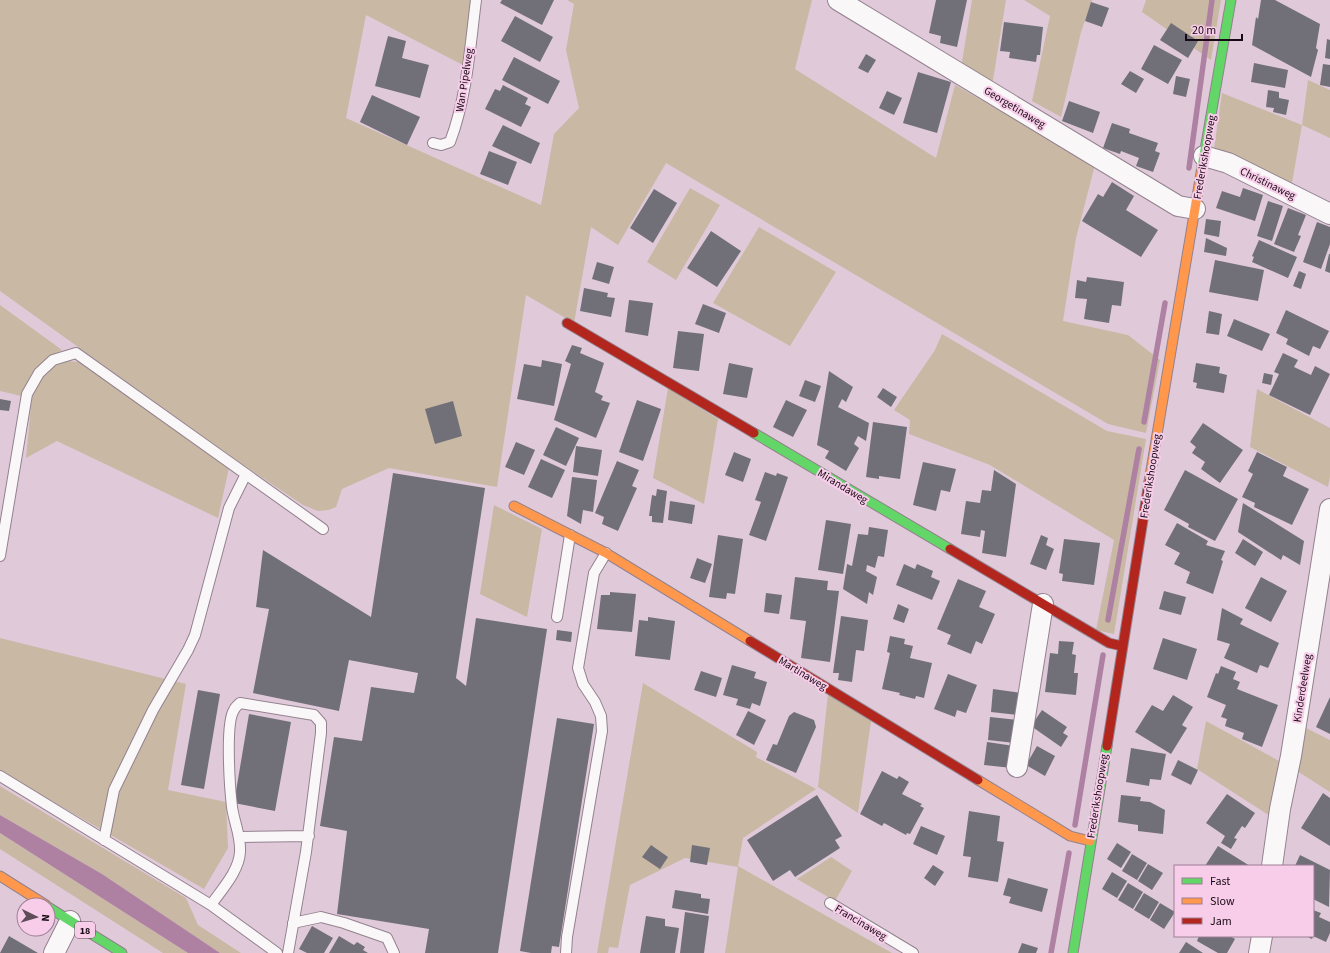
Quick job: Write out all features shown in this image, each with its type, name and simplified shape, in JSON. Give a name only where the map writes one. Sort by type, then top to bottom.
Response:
[{"type":"street","name":"Georgetinaweg","points":[[838,0],[1178,206],[1195,209]]},
{"type":"street","name":"Frederikshoopweg","points":[[1073,953],[1122,646],[1230,0]]},
{"type":"street","name":"Christinaweg","points":[[1204,156],[1228,163],[1330,214]]},
{"type":"street","name":"Mirandaweg","points":[[567,323],[1109,643],[1122,646]]},
{"type":"street","name":"Martinaweg","points":[[514,506],[606,553],[1070,836],[1090,841]]},
{"type":"street","name":"Kinderdeelweg","points":[[1272,865],[1330,509]]},
{"type":"street","points":[[1017,767],[1043,604]]},
{"type":"street","name":"18","points":[[0,876],[33,897]]},
{"type":"street","name":"18","points":[[56,912],[122,953]]},
{"type":"street","points":[[54,953],[70,921]]},
{"type":"street","points":[[1259,953],[1262,937]]},
{"type":"lane","name":"Wan Pipelweg","points":[[433,142],[441,145],[450,142],[456,125],[463,97],[476,0]]},
{"type":"lane","points":[[0,556],[27,394],[39,373],[53,360],[76,353],[323,529]]},
{"type":"lane","points":[[104,840],[114,790],[153,710],[188,650],[195,635],[229,508],[246,474]]},
{"type":"lane","points":[[557,617],[570,535]]},
{"type":"lane","points":[[566,953],[567,937],[602,731],[601,716],[595,702],[583,684],[578,668],[580,648],[594,573],[606,553]]},
{"type":"lane","points":[[211,905],[236,868],[240,853],[240,837],[232,808],[229,761],[230,719],[234,710],[240,703],[314,715],[321,723],[321,733],[308,836],[288,953]]},
{"type":"lane","points":[[0,776],[211,905],[277,953]]},
{"type":"lane","points":[[240,837],[308,836]]},
{"type":"lane","name":"Francinaweg","points":[[830,903],[913,953]]},
{"type":"lane","points":[[294,923],[320,917],[344,923],[387,938],[394,953]]},
{"type":"shaded area","points":[[0,0],[472,0],[463,65],[366,15],[346,118],[541,205],[554,134],[579,108],[566,50],[574,4],[567,0],[812,0],[795,69],[936,158],[955,85],[1095,165],[1076,238],[1063,321],[1128,335],[1160,360],[1146,433],[1108,424],[666,163],[618,245],[591,227],[574,323],[526,295],[497,487],[389,468],[342,489],[336,507],[329,510],[318,511],[303,505],[240,463],[0,291]]},
{"type":"shaded area","points":[[972,0],[1006,0],[992,86],[961,68]]},
{"type":"shaded area","points":[[1024,0],[1092,0],[1081,32],[1061,117],[1032,101],[1050,16]]},
{"type":"shaded area","points":[[1146,0],[1221,0],[1211,60],[1142,12]]},
{"type":"shaded area","points":[[1308,80],[1330,90],[1330,138],[1302,125]]},
{"type":"shaded area","points":[[1222,93],[1302,125],[1291,189],[1214,149]]},
{"type":"shaded area","points":[[690,188],[720,205],[676,280],[647,262]]},
{"type":"shaded area","points":[[759,227],[836,272],[790,346],[713,303]]},
{"type":"shaded area","points":[[0,305],[62,350],[35,369],[21,396],[0,391]]},
{"type":"shaded area","points":[[942,334],[1107,431],[1146,439],[1114,634],[1096,630],[1114,540],[990,465],[909,434],[910,420],[894,410],[935,350]]},
{"type":"shaded area","points":[[65,361],[80,362],[229,468],[218,518],[57,441],[26,458],[32,395],[39,379],[50,368]]},
{"type":"shaded area","points":[[668,388],[718,419],[704,504],[653,478]]},
{"type":"shaded area","points":[[1257,389],[1330,428],[1330,476],[1328,487],[1250,447]]},
{"type":"shaded area","points":[[494,505],[542,529],[527,617],[480,594]]},
{"type":"shaded area","points":[[0,638],[186,684],[168,790],[226,802],[228,848],[204,889],[0,771]]},
{"type":"shaded area","points":[[643,683],[757,752],[756,757],[816,789],[743,838],[738,866],[892,953],[725,953],[738,867],[685,858],[630,885],[618,948],[609,947],[608,953],[597,953]]},
{"type":"shaded area","points":[[828,694],[871,721],[858,813],[818,787]]},
{"type":"shaded area","points":[[1206,721],[1281,762],[1273,818],[1197,769]]},
{"type":"shaded area","points":[[1302,726],[1330,740],[1330,792],[1294,769]]},
{"type":"shaded area","points":[[0,786],[186,898],[198,925],[241,953],[220,953],[102,874],[0,815]]},
{"type":"shaded area","points":[[0,815],[102,874],[220,953],[188,953],[0,833]]},
{"type":"shaded area","points":[[0,833],[188,953],[163,953],[0,849]]},
{"type":"shaded area","points":[[831,857],[852,871],[835,901],[797,879]]},
{"type":"building","points":[[502,0],[554,0],[542,25],[500,3]]},
{"type":"building","points":[[936,0],[967,0],[957,47],[940,43],[941,36],[929,33]]},
{"type":"building","points":[[1261,0],[1275,0],[1320,24],[1316,48],[1318,50],[1311,77],[1252,45],[1256,17],[1258,19]]},
{"type":"building","points":[[1091,2],[1109,8],[1102,27],[1085,21]]},
{"type":"building","points":[[515,16],[553,37],[540,62],[501,41]]},
{"type":"building","points":[[1004,22],[1043,27],[1040,55],[1037,55],[1036,62],[1009,58],[1010,52],[1000,51]]},
{"type":"building","points":[[1171,23],[1198,41],[1188,58],[1160,40]]},
{"type":"building","points":[[388,36],[406,41],[402,58],[429,65],[420,98],[375,86]]},
{"type":"building","points":[[1327,39],[1330,40],[1330,59],[1325,58]]},
{"type":"building","points":[[1154,45],[1182,60],[1168,84],[1141,69]]},
{"type":"building","points":[[866,54],[876,60],[868,73],[858,68]]},
{"type":"building","points":[[514,57],[560,81],[548,104],[502,80]]},
{"type":"building","points":[[1254,63],[1288,70],[1285,88],[1251,82]]},
{"type":"building","points":[[1323,64],[1330,65],[1330,87],[1320,85]]},
{"type":"building","points":[[1130,71],[1144,79],[1136,93],[1121,84]]},
{"type":"building","points":[[918,72],[951,82],[937,133],[903,123]]},
{"type":"building","points":[[1176,76],[1190,79],[1186,97],[1173,94]]},
{"type":"building","points":[[503,85],[528,98],[525,104],[531,107],[521,127],[485,109],[495,89],[500,91]]},
{"type":"building","points":[[1268,90],[1279,92],[1279,98],[1289,100],[1286,115],[1273,112],[1274,108],[1266,107]]},
{"type":"building","points":[[887,91],[902,98],[894,115],[879,108]]},
{"type":"building","points":[[372,95],[420,117],[407,145],[360,122]]},
{"type":"building","points":[[1069,101],[1100,112],[1093,133],[1062,121]]},
{"type":"building","points":[[1112,123],[1130,129],[1129,133],[1158,143],[1155,151],[1160,153],[1153,172],[1136,166],[1139,158],[1121,151],[1120,154],[1103,148]]},
{"type":"building","points":[[503,125],[540,143],[531,164],[492,146]]},
{"type":"building","points":[[489,151],[517,162],[508,185],[480,174]]},
{"type":"building","points":[[1112,182],[1134,196],[1126,210],[1158,230],[1141,257],[1082,221],[1098,194],[1103,197]]},
{"type":"building","points":[[1243,188],[1263,195],[1255,221],[1216,208],[1222,191],[1240,197]]},
{"type":"building","points":[[654,189],[677,203],[653,243],[630,228]]},
{"type":"building","points":[[1268,201],[1283,206],[1272,241],[1257,236]]},
{"type":"building","points":[[1288,208],[1306,215],[1298,235],[1301,236],[1294,252],[1274,244]]},
{"type":"building","points":[[1206,219],[1221,221],[1219,237],[1204,234]]},
{"type":"building","points":[[1317,222],[1330,227],[1330,244],[1321,269],[1303,262]]},
{"type":"building","points":[[711,231],[741,251],[717,287],[687,268]]},
{"type":"building","points":[[1206,238],[1227,248],[1226,256],[1204,252]]},
{"type":"building","points":[[1259,240],[1297,257],[1288,278],[1252,262],[1254,257],[1252,256]]},
{"type":"building","points":[[1330,254],[1330,273],[1325,271]]},
{"type":"building","points":[[1215,260],[1264,270],[1258,301],[1209,292]]},
{"type":"building","points":[[597,262],[614,267],[609,284],[592,279]]},
{"type":"building","points":[[1299,271],[1306,274],[1301,289],[1293,286]]},
{"type":"building","points":[[1087,277],[1124,282],[1121,306],[1112,305],[1109,323],[1084,319],[1087,299],[1075,298],[1077,280],[1086,282]]},
{"type":"building","points":[[584,288],[608,293],[607,297],[615,298],[611,317],[580,311]]},
{"type":"building","points":[[629,300],[653,303],[648,336],[625,332]]},
{"type":"building","points":[[703,304],[726,313],[719,333],[695,324]]},
{"type":"building","points":[[1286,310],[1329,331],[1320,349],[1313,346],[1309,356],[1286,344],[1288,339],[1276,333]]},
{"type":"building","points":[[1209,311],[1222,314],[1219,335],[1206,333]]},
{"type":"building","points":[[1234,319],[1270,334],[1262,351],[1227,336]]},
{"type":"building","points":[[678,331],[704,334],[699,371],[673,368]]},
{"type":"building","points":[[572,345],[582,348],[580,353],[604,363],[595,392],[603,396],[601,400],[610,403],[596,438],[554,420],[571,364],[565,361]]},
{"type":"building","points":[[1283,353],[1298,360],[1294,367],[1311,375],[1315,366],[1330,374],[1310,415],[1269,395],[1279,374],[1274,372]]},
{"type":"building","points":[[542,360],[562,364],[554,406],[517,399],[524,364],[541,367]]},
{"type":"building","points":[[729,363],[753,368],[747,398],[723,394]]},
{"type":"building","points":[[1196,363],[1220,367],[1219,373],[1227,375],[1224,393],[1196,388],[1197,383],[1193,382]]},
{"type":"building","points":[[829,371],[853,387],[846,402],[842,399],[838,407],[869,423],[866,441],[858,436],[854,444],[859,448],[846,471],[825,458],[829,451],[817,445]]},
{"type":"building","points":[[1264,373],[1273,375],[1271,385],[1262,383]]},
{"type":"building","points":[[805,380],[821,386],[815,402],[799,396]]},
{"type":"building","points":[[883,388],[897,397],[891,407],[877,397]]},
{"type":"building","points":[[0,399],[11,401],[9,411],[0,410]]},
{"type":"building","points":[[637,400],[661,409],[643,461],[619,452]]},
{"type":"building","points":[[786,400],[807,410],[793,437],[773,427]]},
{"type":"building","points":[[453,401],[462,436],[435,444],[425,409]]},
{"type":"building","points":[[873,422],[907,427],[900,479],[879,476],[879,479],[866,477]]},
{"type":"building","points":[[1203,423],[1243,450],[1220,483],[1201,469],[1205,462],[1192,453],[1196,447],[1190,442]]},
{"type":"building","points":[[556,427],[579,438],[566,466],[543,455]]},
{"type":"building","points":[[516,442],[535,450],[524,475],[505,467]]},
{"type":"building","points":[[576,446],[602,450],[598,476],[573,472]]},
{"type":"building","points":[[734,452],[751,459],[743,482],[725,475]]},
{"type":"building","points":[[1257,452],[1287,467],[1283,476],[1309,489],[1292,525],[1254,507],[1255,503],[1242,497],[1253,474],[1248,471]]},
{"type":"building","points":[[541,459],[565,470],[552,498],[528,487]]},
{"type":"building","points":[[617,461],[639,470],[632,486],[637,488],[618,531],[602,524],[604,517],[595,513]]},
{"type":"building","points":[[923,462],[956,469],[950,492],[941,490],[936,511],[913,505]]},
{"type":"building","points":[[994,470],[1016,484],[1006,557],[982,553],[985,531],[981,530],[980,537],[961,534],[966,501],[980,503],[982,490],[991,491]]},
{"type":"building","points":[[1185,470],[1238,499],[1215,541],[1188,527],[1189,524],[1164,510]]},
{"type":"building","points":[[765,472],[776,476],[777,473],[788,477],[766,541],[749,535],[761,502],[755,500]]},
{"type":"building","points":[[393,473],[485,488],[456,678],[466,686],[476,618],[547,629],[498,953],[425,953],[429,929],[337,914],[347,831],[320,826],[334,737],[362,741],[371,687],[414,693],[418,673],[349,660],[339,711],[253,693],[269,609],[256,607],[263,550],[371,617]]},
{"type":"building","points":[[572,477],[597,480],[593,512],[583,510],[581,524],[567,516]]},
{"type":"building","points":[[657,489],[667,491],[663,523],[652,522],[652,516],[649,516],[652,495],[656,496]]},
{"type":"building","points":[[670,501],[695,505],[692,524],[668,520]]},
{"type":"building","points":[[1243,503],[1304,541],[1300,565],[1283,555],[1281,560],[1238,532]]},
{"type":"building","points":[[826,520],[851,524],[843,574],[818,570]]},
{"type":"building","points":[[1177,523],[1208,541],[1206,545],[1225,551],[1221,560],[1223,561],[1213,594],[1186,583],[1190,572],[1174,564],[1180,553],[1165,545]]},
{"type":"building","points":[[869,527],[888,530],[884,557],[878,556],[875,568],[867,565],[866,571],[877,577],[873,595],[869,592],[867,604],[843,589],[847,564],[852,566],[858,534],[868,535]]},
{"type":"building","points":[[718,535],[743,539],[735,594],[727,593],[726,599],[709,597]]},
{"type":"building","points":[[1041,535],[1048,538],[1046,545],[1054,549],[1046,570],[1030,564]]},
{"type":"building","points":[[1064,539],[1100,543],[1094,585],[1062,581],[1063,574],[1059,573]]},
{"type":"building","points":[[1243,539],[1263,552],[1255,566],[1235,553]]},
{"type":"building","points":[[697,558],[712,564],[705,583],[690,578]]},
{"type":"building","points":[[904,564],[915,569],[917,564],[933,571],[931,577],[940,581],[932,600],[896,585]]},
{"type":"building","points":[[795,577],[828,581],[827,590],[839,591],[830,662],[801,658],[806,621],[790,619]]},
{"type":"building","points":[[1261,577],[1287,591],[1271,622],[1245,608]]},
{"type":"building","points":[[958,579],[986,591],[979,607],[995,614],[982,644],[976,641],[971,654],[947,644],[951,635],[937,629]]},
{"type":"building","points":[[1164,591],[1186,597],[1181,615],[1159,609]]},
{"type":"building","points":[[610,592],[636,594],[632,632],[597,629],[601,595],[610,595]]},
{"type":"building","points":[[766,593],[782,595],[779,614],[764,612]]},
{"type":"building","points":[[898,604],[909,609],[904,623],[893,619]]},
{"type":"building","points":[[1222,608],[1243,619],[1240,624],[1279,643],[1268,668],[1260,665],[1257,673],[1224,658],[1230,644],[1217,640]]},
{"type":"building","points":[[841,616],[868,620],[864,651],[856,650],[852,682],[838,680],[839,673],[833,673]]},
{"type":"building","points":[[648,617],[675,621],[670,660],[635,656],[639,620],[648,621]]},
{"type":"building","points":[[557,630],[572,632],[571,642],[556,640]]},
{"type":"building","points":[[890,636],[905,639],[904,644],[913,646],[910,658],[932,663],[924,698],[916,696],[915,699],[899,695],[900,693],[882,689],[890,653],[887,652]]},
{"type":"building","points":[[1163,638],[1197,649],[1187,680],[1153,669]]},
{"type":"building","points":[[1059,641],[1074,642],[1072,654],[1076,655],[1074,673],[1078,673],[1076,695],[1045,692],[1050,653],[1058,654]]},
{"type":"building","points":[[732,665],[756,672],[754,678],[767,682],[760,706],[752,703],[750,709],[736,705],[738,699],[723,695]]},
{"type":"building","points":[[1221,666],[1236,672],[1233,679],[1240,682],[1237,689],[1278,705],[1262,747],[1242,739],[1244,733],[1225,726],[1227,719],[1221,717],[1226,705],[1207,697],[1216,673],[1218,674]]},
{"type":"building","points":[[701,671],[722,678],[716,697],[694,690]]},
{"type":"building","points":[[948,674],[977,685],[966,713],[957,710],[955,717],[934,709]]},
{"type":"building","points":[[993,689],[1021,693],[1019,715],[991,712]]},
{"type":"building","points":[[198,690],[220,694],[204,789],[181,785]]},
{"type":"building","points":[[1173,695],[1193,707],[1182,725],[1187,728],[1171,754],[1135,732],[1152,705],[1163,711]]},
{"type":"building","points":[[1330,697],[1330,734],[1316,727]]},
{"type":"building","points":[[1042,710],[1067,727],[1063,733],[1068,736],[1061,747],[1031,726]]},
{"type":"building","points":[[748,711],[766,720],[754,745],[736,735]]},
{"type":"building","points":[[794,712],[814,720],[816,727],[796,773],[766,760],[773,744],[777,745],[789,716]]},
{"type":"building","points":[[249,714],[291,722],[275,811],[234,803]]},
{"type":"building","points":[[990,717],[1018,720],[1015,743],[988,740]]},
{"type":"building","points":[[557,718],[594,724],[559,947],[552,946],[551,953],[531,953],[520,951]]},
{"type":"building","points":[[987,742],[1014,746],[1012,768],[984,765]]},
{"type":"building","points":[[1037,746],[1055,756],[1045,776],[1026,765]]},
{"type":"building","points":[[1131,748],[1166,754],[1161,780],[1150,779],[1149,786],[1126,782]]},
{"type":"building","points":[[1178,760],[1198,770],[1191,785],[1171,775]]},
{"type":"building","points":[[882,771],[897,779],[899,776],[909,782],[902,794],[922,804],[920,806],[924,808],[910,834],[907,833],[906,835],[884,823],[882,826],[860,814]]},
{"type":"building","points":[[1323,793],[1330,798],[1330,846],[1301,828]]},
{"type":"building","points":[[1227,794],[1255,813],[1245,828],[1242,826],[1234,838],[1237,839],[1231,849],[1221,843],[1225,836],[1206,823]]},
{"type":"building","points":[[817,795],[842,836],[835,840],[840,848],[795,877],[790,870],[773,881],[747,840]]},
{"type":"building","points":[[1121,795],[1141,797],[1140,801],[1150,802],[1165,810],[1163,834],[1138,831],[1138,825],[1118,822]]},
{"type":"building","points":[[969,811],[1000,816],[997,841],[1004,842],[998,882],[968,877],[971,857],[963,856]]},
{"type":"building","points":[[921,826],[945,836],[937,855],[913,844]]},
{"type":"building","points":[[1117,843],[1131,852],[1121,868],[1107,859]]},
{"type":"building","points":[[651,845],[668,857],[660,869],[642,857]]},
{"type":"building","points":[[692,845],[710,848],[707,865],[690,862]]},
{"type":"building","points":[[1218,846],[1248,865],[1206,865]]},
{"type":"building","points":[[1132,854],[1147,863],[1137,880],[1122,871]]},
{"type":"building","points":[[1300,855],[1330,870],[1329,907],[1314,900],[1314,865],[1295,865]]},
{"type":"building","points":[[1148,864],[1163,873],[1152,890],[1138,881]]},
{"type":"building","points":[[933,865],[944,872],[935,886],[924,878]]},
{"type":"building","points":[[1112,872],[1127,881],[1117,898],[1102,889]]},
{"type":"building","points":[[1008,878],[1048,889],[1042,912],[1009,903],[1011,897],[1003,895]]},
{"type":"building","points":[[1128,883],[1143,892],[1133,909],[1118,900]]},
{"type":"building","points":[[675,890],[701,894],[701,898],[710,899],[708,914],[672,908]]},
{"type":"building","points":[[1144,893],[1159,902],[1149,919],[1134,910]]},
{"type":"building","points":[[1160,903],[1174,911],[1164,929],[1150,920]]},
{"type":"building","points":[[1314,910],[1321,913],[1319,917],[1330,922],[1330,933],[1326,942],[1314,936]]},
{"type":"building","points":[[685,912],[709,916],[704,953],[680,953]]},
{"type":"building","points":[[646,916],[665,919],[665,926],[679,928],[675,953],[640,953]]},
{"type":"building","points":[[312,926],[333,938],[324,953],[307,953],[299,949]]},
{"type":"building","points":[[9,936],[38,953],[0,953]]},
{"type":"building","points":[[339,936],[354,945],[357,942],[365,947],[363,950],[368,953],[329,953]]},
{"type":"building","points":[[1199,937],[1232,937],[1235,939],[1227,953],[1218,953],[1197,941]]},
{"type":"building","points":[[1186,942],[1203,953],[1179,953]]},
{"type":"building","points":[[1022,943],[1038,948],[1036,953],[1018,953]]},
{"type":"waterway","points":[[1189,168],[1212,0]]},
{"type":"waterway","points":[[1144,422],[1165,303]]},
{"type":"waterway","points":[[1108,620],[1139,449]]},
{"type":"waterway","points":[[1075,825],[1103,655]]},
{"type":"waterway","points":[[1051,953],[1069,853]]},
{"type":"traffic: fast","points":[[1202,167],[1231,0]]},
{"type":"traffic: fast","points":[[754,433],[950,549]]},
{"type":"traffic: fast","points":[[1073,953],[1107,746]]},
{"type":"traffic: fast","points":[[56,912],[122,953]]},
{"type":"traffic: slow","points":[[1149,482],[1202,167]]},
{"type":"traffic: slow","points":[[514,506],[606,553],[750,641]]},
{"type":"traffic: slow","points":[[978,780],[1070,836],[1090,841]]},
{"type":"traffic: slow","points":[[0,876],[33,897]]},
{"type":"traffic: jam","points":[[567,323],[754,433]]},
{"type":"traffic: jam","points":[[1107,746],[1149,482]]},
{"type":"traffic: jam","points":[[950,549],[1109,643],[1122,646]]},
{"type":"traffic: jam","points":[[750,641],[978,780]]}]
